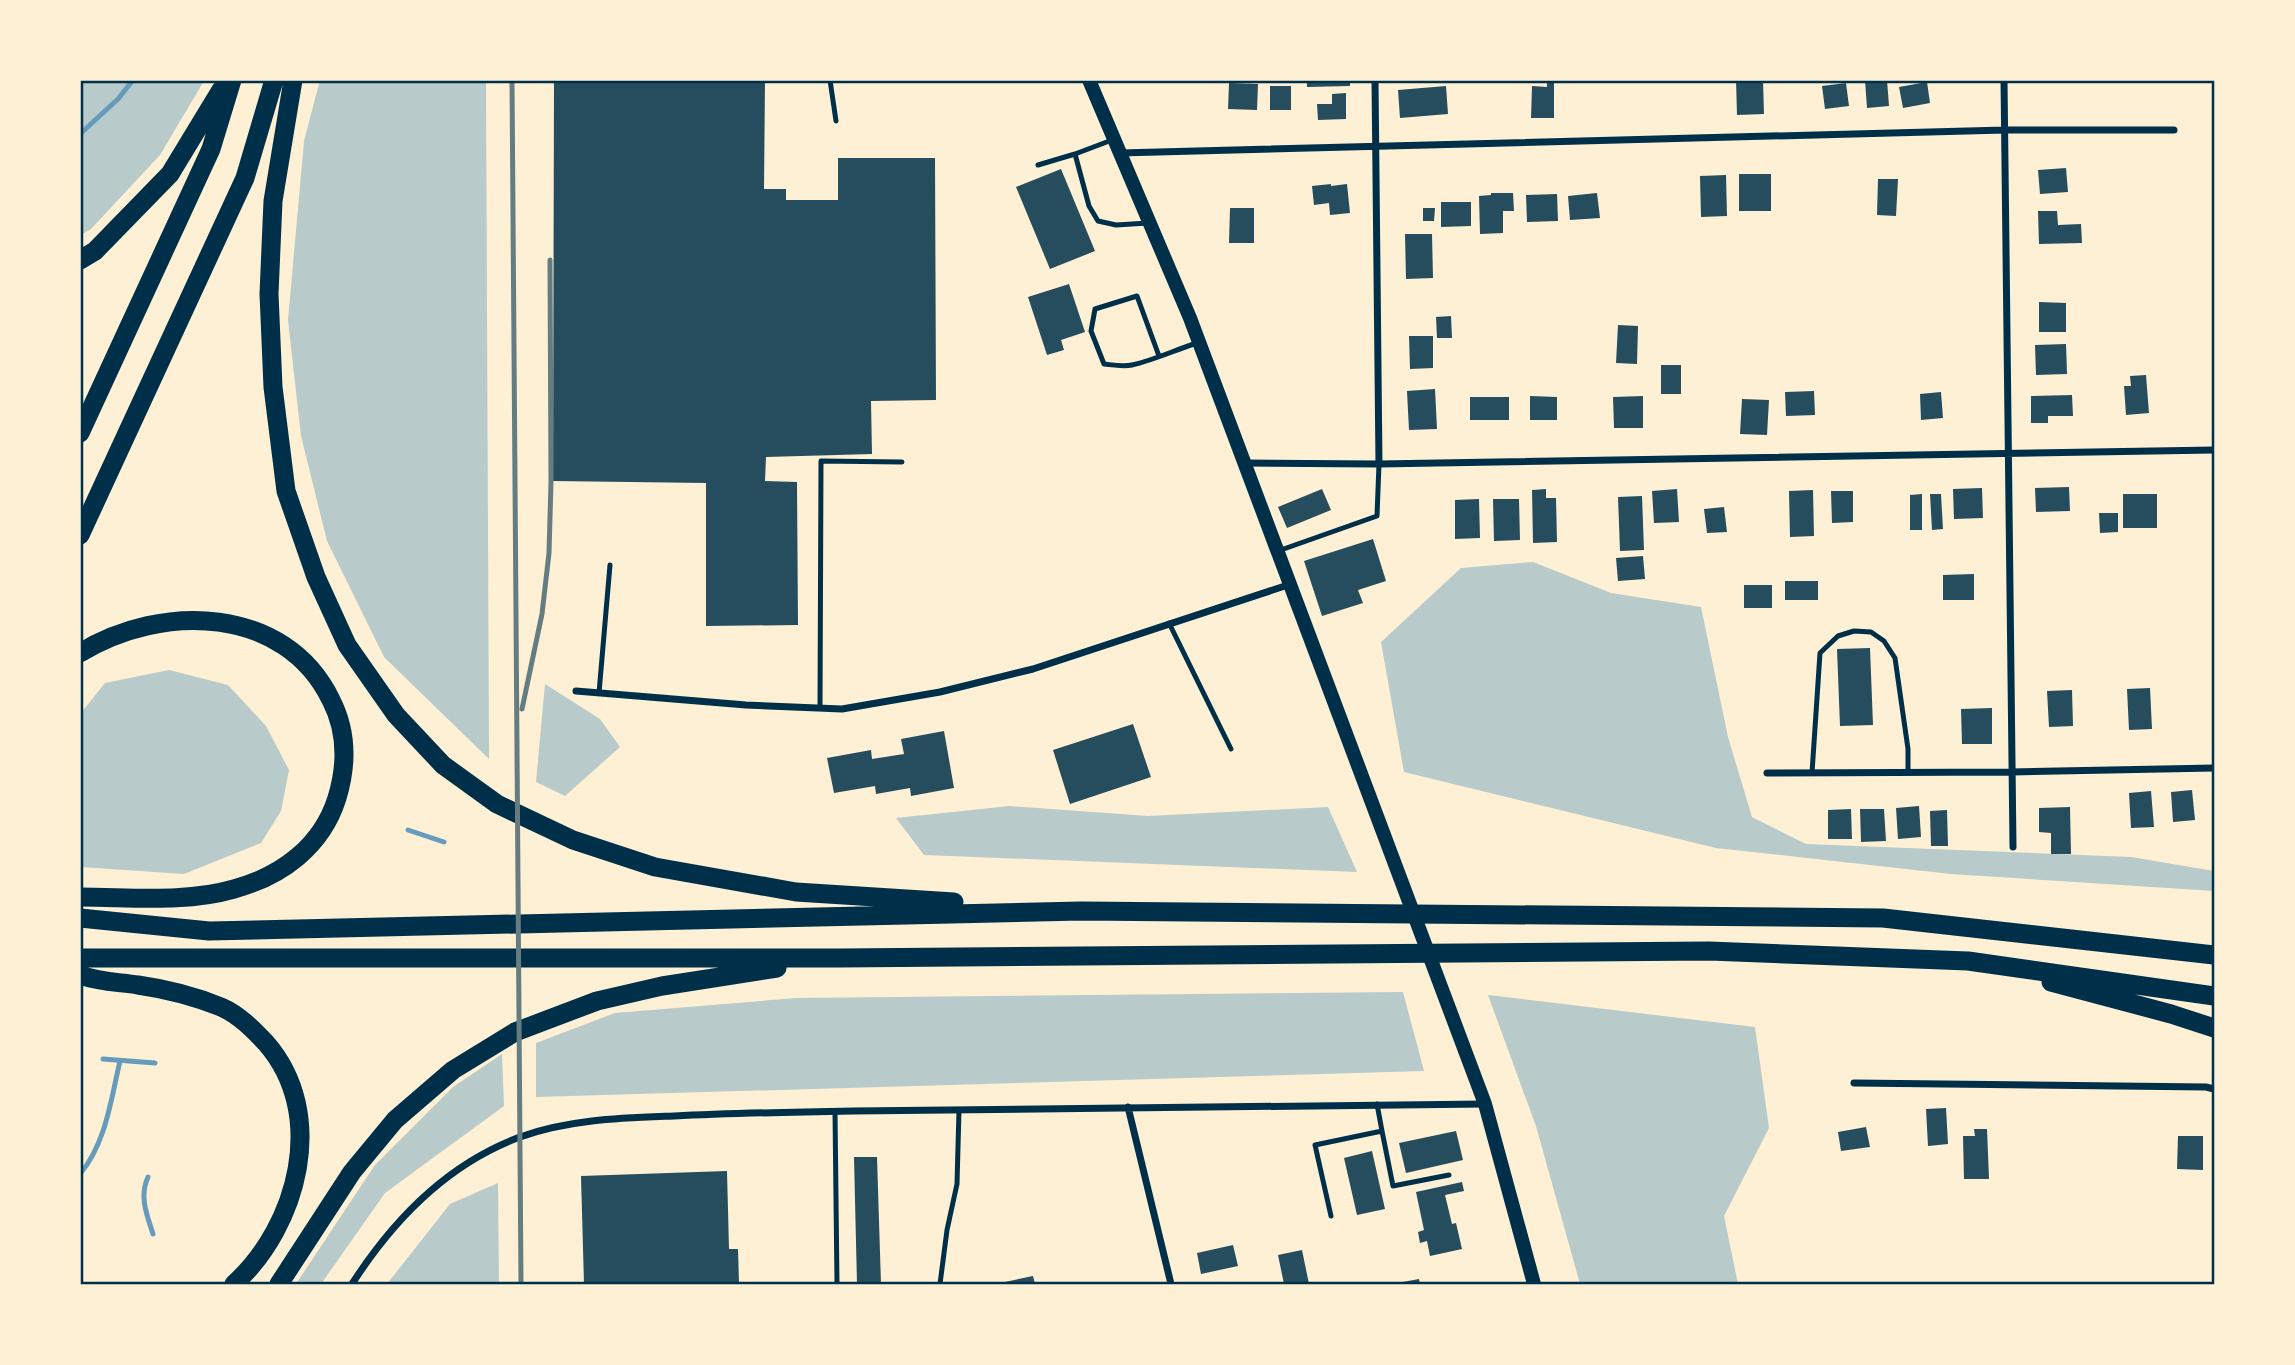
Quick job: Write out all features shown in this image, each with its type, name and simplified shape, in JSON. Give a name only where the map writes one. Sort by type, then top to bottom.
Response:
[{"type":"highway","points":[[80,260],[94,251],[170,174],[229,80]]},
{"type":"highway","points":[[80,433],[211,149],[229,80]]},
{"type":"highway","points":[[80,535],[245,178],[274,80]]},
{"type":"highway","points":[[293,80],[274,201],[269,294],[273,387],[286,491],[316,577],[347,645],[396,715],[443,765],[498,804],[573,840],[655,867],[796,892],[1080,911]]},
{"type":"highway","points":[[80,653],[105,639],[147,625],[188,620],[212,621],[247,628],[282,644],[314,672],[335,706],[344,750],[340,787],[327,822],[306,850],[281,870],[253,883],[217,894],[176,898],[80,897]]},
{"type":"highway","points":[[80,918],[209,932],[1080,911],[1883,918],[2214,955]]},
{"type":"highway","points":[[80,958],[840,958],[1709,951],[1968,961],[2214,996]]},
{"type":"highway","points":[[279,1284],[352,1172],[395,1120],[453,1070],[515,1032],[597,1001],[662,986],[840,958]]},
{"type":"highway","points":[[1968,961],[2171,1014],[2214,1028]]},
{"type":"highway","points":[[80,975],[96,981],[163,989],[221,1007],[256,1031],[286,1072],[295,1095],[299,1120],[300,1145],[295,1179],[279,1227],[261,1255],[234,1284]]},
{"type":"main road","points":[[1088,80],[1200,342],[1485,1104],[1534,1284]]},
{"type":"street","points":[[1375,80],[1378,464]]},
{"type":"street","points":[[2004,80],[2013,847]]},
{"type":"street","points":[[1117,146],[1377,146],[2005,130],[2175,130]]},
{"type":"street","points":[[1245,463],[1378,464],[2214,450]]},
{"type":"street","points":[[576,691],[746,705],[842,709],[940,692],[1033,670],[1291,584]]},
{"type":"street","points":[[1766,773],[2214,768]]},
{"type":"street","points":[[1854,1083],[2214,1089]]},
{"type":"street","points":[[352,1284],[393,1227],[422,1196],[448,1176],[519,1137],[572,1123],[615,1118],[835,1112],[1485,1104]]},
{"type":"street","points":[[1128,1107],[1171,1284]]},
{"type":"lane","points":[[830,80],[836,121]]},
{"type":"lane","points":[[1038,165],[1117,146]]},
{"type":"lane","points":[[1075,154],[1089,206],[1098,221],[1116,225],[1150,223]]},
{"type":"lane","points":[[1159,356],[1137,296],[1095,309],[1091,331],[1104,364],[1129,366],[1159,356],[1200,342]]},
{"type":"lane","points":[[820,708],[821,461],[902,462]]},
{"type":"lane","points":[[1278,551],[1377,516],[1378,464]]},
{"type":"lane","points":[[599,692],[610,565]]},
{"type":"lane","points":[[1169,623],[1231,749]]},
{"type":"lane","points":[[1812,772],[1820,653],[1838,636],[1854,631],[1871,632],[1884,641],[1895,658],[1908,748],[1908,772]]},
{"type":"lane","points":[[1377,1104],[1392,1186],[1448,1175]]},
{"type":"lane","points":[[940,1284],[947,1230],[957,1184],[959,1110]]},
{"type":"lane","points":[[835,1112],[837,1284]]},
{"type":"lane","points":[[1331,1216],[1315,1145],[1382,1131]]},
{"type":"shaded area","points":[[81,80],[204,81],[160,155],[91,229],[81,235]]},
{"type":"shaded area","points":[[320,80],[486,81],[489,759],[384,657],[327,541],[301,436],[288,320],[304,141]]},
{"type":"shaded area","points":[[1533,562],[1611,593],[1701,607],[1728,737],[1752,817],[1806,844],[2131,857],[2214,871],[2214,891],[1951,874],[1716,848],[1404,772],[1381,642],[1461,568]]},
{"type":"shaded area","points":[[169,670],[228,685],[266,726],[289,770],[281,811],[261,843],[184,874],[81,867],[81,713],[105,683]]},
{"type":"shaded area","points":[[545,684],[600,719],[620,747],[565,796],[536,782]]},
{"type":"shaded area","points":[[1009,806],[1148,816],[1328,807],[1357,872],[924,855],[896,818]]},
{"type":"shaded area","points":[[1403,992],[1424,1071],[536,1097],[536,1043],[615,1013],[796,998]]},
{"type":"shaded area","points":[[1488,995],[1755,1027],[1769,1128],[1724,1216],[1738,1284],[1580,1284],[1536,1126]]},
{"type":"shaded area","points":[[502,1054],[504,1106],[385,1193],[321,1284],[296,1284],[375,1165],[453,1087]]},
{"type":"shaded area","points":[[498,1183],[499,1284],[387,1284],[450,1204]]},
{"type":"building","points":[[554,80],[765,80],[764,189],[786,189],[786,200],[838,200],[838,158],[935,158],[936,400],[871,401],[872,454],[766,457],[765,481],[797,482],[798,625],[706,626],[706,483],[553,481]]},
{"type":"building","points":[[1307,80],[1350,80],[1350,86],[1307,87]]},
{"type":"building","points":[[1547,80],[1554,80],[1554,118],[1531,118],[1532,86],[1547,87]]},
{"type":"building","points":[[1736,80],[1763,80],[1764,114],[1737,115]]},
{"type":"building","points":[[1865,80],[1887,80],[1889,106],[1867,108]]},
{"type":"building","points":[[1927,82],[1930,103],[1903,108],[1899,87]]},
{"type":"building","points":[[1229,83],[1258,84],[1257,110],[1228,109]]},
{"type":"building","points":[[1846,83],[1849,106],[1825,109],[1822,86]]},
{"type":"building","points":[[1270,86],[1291,86],[1291,110],[1270,110]]},
{"type":"building","points":[[1446,86],[1448,114],[1400,118],[1398,90]]},
{"type":"building","points":[[1346,93],[1346,119],[1318,120],[1317,104],[1332,104],[1332,94]]},
{"type":"building","points":[[2066,168],[2068,192],[2040,194],[2038,170]]},
{"type":"building","points":[[1061,169],[1095,251],[1050,269],[1016,187]]},
{"type":"building","points":[[1739,174],[1771,174],[1771,211],[1739,211]]},
{"type":"building","points":[[1726,175],[1727,216],[1701,217],[1700,176]]},
{"type":"building","points":[[1878,179],[1898,179],[1896,216],[1877,215]]},
{"type":"building","points":[[1347,184],[1350,213],[1330,215],[1329,203],[1314,205],[1312,186]]},
{"type":"building","points":[[1513,193],[1514,211],[1503,211],[1503,233],[1480,234],[1479,196]]},
{"type":"building","points":[[1597,193],[1600,218],[1570,220],[1568,196]]},
{"type":"building","points":[[1557,194],[1558,221],[1527,222],[1526,195]]},
{"type":"building","points":[[1441,202],[1471,202],[1471,226],[1441,227]]},
{"type":"building","points":[[1230,208],[1254,208],[1254,243],[1229,243]]},
{"type":"building","points":[[1423,208],[1435,208],[1434,221],[1423,221]]},
{"type":"building","points":[[2038,211],[2057,211],[2058,225],[2081,224],[2082,243],[2039,244]]},
{"type":"building","points":[[1405,234],[1432,234],[1433,278],[1406,279]]},
{"type":"building","points":[[1069,284],[1085,332],[1061,340],[1064,350],[1047,355],[1028,297]]},
{"type":"building","points":[[2039,302],[2066,303],[2066,332],[2039,332]]},
{"type":"building","points":[[1451,316],[1452,338],[1437,338],[1436,317]]},
{"type":"building","points":[[1618,325],[1638,326],[1637,364],[1616,363]]},
{"type":"building","points":[[1409,336],[1433,336],[1433,368],[1410,369]]},
{"type":"building","points":[[2066,344],[2067,374],[2036,375],[2035,345]]},
{"type":"building","points":[[1661,365],[1681,365],[1681,394],[1661,394]]},
{"type":"building","points":[[2146,375],[2149,413],[2126,415],[2124,386],[2131,386],[2130,376]]},
{"type":"building","points":[[1435,389],[1437,429],[1409,430],[1407,391]]},
{"type":"building","points":[[1814,391],[1815,415],[1786,416],[1785,392]]},
{"type":"building","points":[[1941,392],[1943,418],[1921,420],[1920,394]]},
{"type":"building","points":[[2072,395],[2073,416],[2048,416],[2048,423],[2031,423],[2031,396]]},
{"type":"building","points":[[1530,396],[1557,397],[1557,420],[1530,420]]},
{"type":"building","points":[[1643,396],[1643,428],[1614,428],[1613,397]]},
{"type":"building","points":[[1470,397],[1509,397],[1509,420],[1470,420]]},
{"type":"building","points":[[1742,399],[1769,400],[1767,435],[1740,434]]},
{"type":"building","points":[[2069,487],[2070,511],[2036,512],[2035,488]]},
{"type":"building","points":[[1982,488],[1983,518],[1954,519],[1953,489]]},
{"type":"building","points":[[1322,489],[1331,510],[1287,528],[1278,507]]},
{"type":"building","points":[[1546,489],[1546,498],[1556,498],[1557,542],[1533,543],[1532,490]]},
{"type":"building","points":[[1677,489],[1679,522],[1654,523],[1652,491]]},
{"type":"building","points":[[1813,490],[1814,536],[1790,537],[1789,491]]},
{"type":"building","points":[[1831,491],[1853,491],[1853,522],[1832,523]]},
{"type":"building","points":[[1922,494],[1922,530],[1910,530],[1910,495]]},
{"type":"building","points":[[1930,494],[1941,494],[1943,529],[1932,530]]},
{"type":"building","points":[[2123,494],[2157,494],[2157,528],[2123,528]]},
{"type":"building","points":[[1642,496],[1644,550],[1620,551],[1618,497]]},
{"type":"building","points":[[1479,499],[1480,538],[1455,539],[1455,500]]},
{"type":"building","points":[[1493,499],[1519,499],[1520,540],[1494,541]]},
{"type":"building","points":[[1724,507],[1727,532],[1707,533],[1704,509]]},
{"type":"building","points":[[2099,513],[2118,513],[2118,532],[2100,533]]},
{"type":"building","points":[[1373,539],[1386,581],[1358,590],[1363,603],[1322,616],[1304,561]]},
{"type":"building","points":[[1643,556],[1645,579],[1618,581],[1616,558]]},
{"type":"building","points":[[1974,574],[1974,600],[1943,600],[1943,575]]},
{"type":"building","points":[[1785,581],[1818,581],[1818,600],[1785,600]]},
{"type":"building","points":[[1744,585],[1772,585],[1772,608],[1744,608]]},
{"type":"building","points":[[1870,648],[1873,725],[1840,726],[1837,649]]},
{"type":"building","points":[[2150,688],[2152,729],[2129,730],[2127,689]]},
{"type":"building","points":[[2072,690],[2073,726],[2049,727],[2047,691]]},
{"type":"building","points":[[1992,708],[1992,744],[1962,744],[1961,709]]},
{"type":"building","points":[[1133,724],[1151,777],[1070,804],[1053,750]]},
{"type":"building","points":[[944,731],[954,788],[911,796],[910,788],[876,794],[875,786],[834,793],[827,758],[871,750],[872,759],[904,754],[901,739]]},
{"type":"building","points":[[2192,790],[2195,820],[2173,822],[2171,792]]},
{"type":"building","points":[[2151,791],[2154,827],[2131,828],[2129,793]]},
{"type":"building","points":[[1919,806],[1921,837],[1898,839],[1896,808]]},
{"type":"building","points":[[2070,807],[2071,854],[2051,854],[2051,833],[2039,832],[2039,808]]},
{"type":"building","points":[[1851,809],[1852,839],[1828,839],[1828,810]]},
{"type":"building","points":[[1860,809],[1884,809],[1886,841],[1861,842]]},
{"type":"building","points":[[1947,810],[1948,846],[1931,846],[1930,811]]},
{"type":"building","points":[[1946,1108],[1948,1144],[1928,1146],[1926,1109]]},
{"type":"building","points":[[1866,1127],[1870,1147],[1841,1151],[1838,1132]]},
{"type":"building","points":[[1974,1129],[1987,1129],[1989,1179],[1964,1179],[1963,1136],[1975,1136]]},
{"type":"building","points":[[1456,1131],[1463,1160],[1406,1173],[1399,1143]]},
{"type":"building","points":[[2178,1136],[2203,1136],[2203,1170],[2177,1169]]},
{"type":"building","points":[[1372,1151],[1385,1209],[1357,1215],[1344,1158]]},
{"type":"building","points":[[854,1157],[877,1157],[881,1284],[857,1284]]},
{"type":"building","points":[[727,1171],[729,1249],[738,1249],[739,1284],[584,1284],[581,1176]]},
{"type":"building","points":[[1462,1182],[1464,1191],[1445,1195],[1462,1249],[1430,1256],[1427,1241],[1420,1243],[1418,1232],[1424,1230],[1416,1192]]},
{"type":"building","points":[[1233,1245],[1238,1266],[1201,1274],[1197,1253]]},
{"type":"building","points":[[1302,1250],[1309,1284],[1284,1284],[1278,1255]]},
{"type":"building","points":[[1033,1276],[1035,1284],[1000,1283]]},
{"type":"building","points":[[1419,1279],[1420,1284],[1397,1284],[1397,1283]]},
{"type":"waterway","points":[[80,134],[118,99],[133,80]]},
{"type":"waterway","points":[[408,830],[444,842]]},
{"type":"waterway","points":[[103,1059],[155,1063]]},
{"type":"waterway","points":[[80,1174],[102,1135],[120,1061]]},
{"type":"waterway","points":[[148,1177],[144,1199],[153,1234]]},
{"type":"railway","points":[[512,80],[521,1284]]},
{"type":"railway","points":[[522,709],[542,614],[549,553],[550,260]]}]
